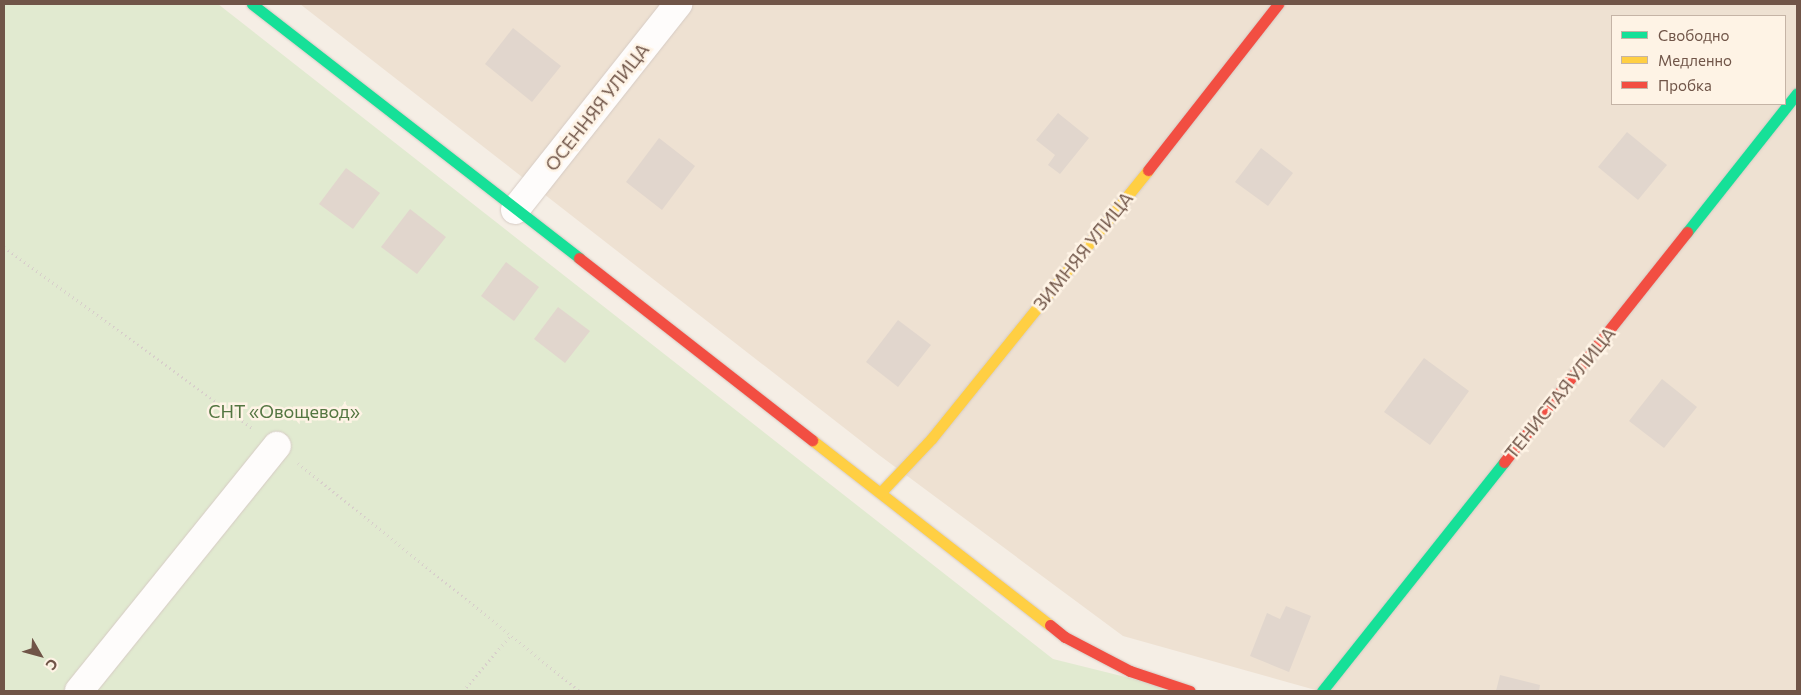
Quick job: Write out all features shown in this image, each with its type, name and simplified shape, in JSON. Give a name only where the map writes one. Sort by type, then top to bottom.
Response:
[{"type":"street","points":[[252,4],[1065,637],[1130,671],[1190,691]]},
{"type":"street","name":"ОСЕННЯЯ УЛИЦА","points":[[515,210],[678,4]]},
{"type":"street","name":"ЗИМНЯЯ УЛИЦА","points":[[881,492],[932,438],[1081,255],[1278,4]]},
{"type":"street","name":"ТЕНИСТАЯ УЛИЦА","points":[[1322,691],[1797,93]]},
{"type":"street","points":[[79,691],[277,446]]},
{"type":"path","points":[[463,691],[511,635]]},
{"type":"shaded area","points":[[300,4],[1797,4],[1797,691],[1319,691],[1123,636],[879,455]]},
{"type":"green space","name":"СНТ «Овощевод»","points":[[4,4],[218,4],[1053,659],[1182,691],[4,691]]},
{"type":"building","points":[[513,28],[561,66],[532,102],[485,64]]},
{"type":"building","points":[[1058,113],[1089,138],[1060,174],[1048,165],[1055,155],[1036,140]]},
{"type":"building","points":[[1627,132],[1667,165],[1638,200],[1598,167]]},
{"type":"building","points":[[659,138],[695,166],[662,210],[626,182]]},
{"type":"building","points":[[1261,148],[1293,173],[1268,206],[1235,182]]},
{"type":"building","points":[[346,168],[380,193],[353,229],[319,204]]},
{"type":"building","points":[[410,209],[446,237],[417,274],[381,247]]},
{"type":"building","points":[[506,262],[539,287],[514,321],[481,296]]},
{"type":"building","points":[[558,307],[590,331],[565,363],[534,339]]},
{"type":"building","points":[[898,320],[931,345],[898,387],[866,362]]},
{"type":"building","points":[[1424,358],[1469,391],[1430,445],[1384,412]]},
{"type":"building","points":[[1662,379],[1697,407],[1664,448],[1629,421]]},
{"type":"building","points":[[1286,606],[1311,616],[1289,672],[1250,656],[1267,613],[1280,619]]},
{"type":"building","points":[[1500,675],[1540,685],[1539,691],[1496,691]]},
{"type":"traffic: fast","points":[[252,4],[579,258]]},
{"type":"traffic: fast","points":[[1687,232],[1797,93]]},
{"type":"traffic: fast","points":[[1322,691],[1504,462]]},
{"type":"traffic: slow","points":[[881,492],[932,438],[1148,170]]},
{"type":"traffic: slow","points":[[812,440],[1050,625]]},
{"type":"traffic: jam","points":[[1148,170],[1278,4]]},
{"type":"traffic: jam","points":[[1504,462],[1687,232]]},
{"type":"traffic: jam","points":[[579,258],[812,440]]},
{"type":"traffic: jam","points":[[1050,625],[1065,637],[1130,671],[1190,691]]}]
